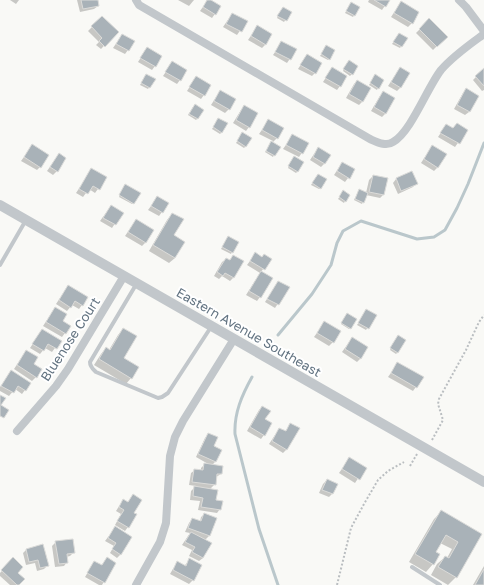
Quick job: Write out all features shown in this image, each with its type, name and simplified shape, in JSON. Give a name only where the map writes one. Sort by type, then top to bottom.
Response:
[{"type":"street","points":[[136,0],[139,5],[370,139],[384,144],[393,143],[404,133],[442,70],[460,52],[484,34]]},
{"type":"street","points":[[459,0],[484,31]]},
{"type":"street","name":"Eastern Avenue Southeast","points":[[0,205],[484,482]]},
{"type":"street","name":"Bluenose Court","points":[[17,431],[56,386],[68,369],[124,276]]},
{"type":"street","points":[[136,585],[160,542],[166,523],[170,456],[175,437],[183,421],[234,338]]},
{"type":"lane","points":[[0,265],[26,220]]},
{"type":"lane","points":[[137,283],[90,362],[90,365],[96,372],[158,398],[162,397],[168,393],[212,326]]},
{"type":"lane","points":[[412,567],[440,585]]},
{"type":"path","points":[[425,448],[428,446],[443,420],[438,404],[439,399],[484,315]]},
{"type":"path","points":[[337,585],[351,528],[364,504],[378,480],[388,471],[404,462]]},
{"type":"building","points":[[81,0],[98,0],[99,6],[83,9]]},
{"type":"building","points":[[207,0],[211,0],[221,6],[216,15],[203,7]]},
{"type":"building","points":[[374,0],[390,0],[386,7]]},
{"type":"building","points":[[401,1],[419,12],[413,24],[394,13]]},
{"type":"building","points":[[351,2],[360,7],[355,16],[346,11]]},
{"type":"building","points":[[283,7],[292,12],[287,21],[277,16]]},
{"type":"building","points":[[232,13],[248,21],[242,32],[226,24]]},
{"type":"building","points":[[102,16],[119,32],[105,47],[99,41],[102,38],[91,26]]},
{"type":"building","points":[[429,18],[448,37],[437,47],[419,29]]},
{"type":"building","points":[[257,25],[272,34],[266,45],[251,36]]},
{"type":"building","points":[[399,33],[408,38],[402,47],[393,42]]},
{"type":"building","points":[[122,34],[135,41],[129,51],[116,44]]},
{"type":"building","points":[[281,41],[297,49],[291,60],[275,52]]},
{"type":"building","points":[[326,45],[335,50],[330,60],[321,54]]},
{"type":"building","points":[[147,47],[162,56],[156,67],[140,58]]},
{"type":"building","points":[[307,54],[322,63],[316,74],[300,65]]},
{"type":"building","points":[[349,60],[358,66],[353,75],[343,69]]},
{"type":"building","points":[[172,61],[187,70],[181,81],[165,72]]},
{"type":"building","points":[[332,67],[347,76],[341,87],[325,78]]},
{"type":"building","points":[[400,67],[410,73],[401,88],[391,82]]},
{"type":"building","points":[[484,68],[484,86],[475,76]]},
{"type":"building","points":[[146,74],[156,79],[150,88],[141,83]]},
{"type":"building","points":[[375,74],[384,80],[379,89],[370,83]]},
{"type":"building","points":[[196,76],[211,85],[205,96],[189,87]]},
{"type":"building","points":[[357,80],[371,88],[363,102],[349,94]]},
{"type":"building","points":[[466,88],[479,96],[470,112],[457,105]]},
{"type":"building","points":[[220,90],[236,99],[230,110],[214,101]]},
{"type":"building","points":[[383,91],[395,98],[386,114],[374,107]]},
{"type":"building","points":[[195,104],[204,110],[198,119],[189,114]]},
{"type":"building","points":[[244,105],[258,113],[250,128],[236,120]]},
{"type":"building","points":[[218,118],[228,123],[222,133],[213,127]]},
{"type":"building","points":[[268,119],[284,128],[278,139],[262,130]]},
{"type":"building","points":[[457,123],[468,130],[460,144],[440,133],[446,124],[453,128]]},
{"type":"building","points":[[242,132],[252,138],[246,147],[237,141]]},
{"type":"building","points":[[292,134],[309,143],[303,154],[286,145]]},
{"type":"building","points":[[271,141],[281,147],[275,156],[266,151]]},
{"type":"building","points":[[32,144],[49,155],[41,168],[24,157]]},
{"type":"building","points":[[432,145],[447,154],[438,168],[424,159]]},
{"type":"building","points":[[318,147],[331,155],[325,164],[313,157]]},
{"type":"building","points":[[59,153],[66,158],[58,172],[50,167]]},
{"type":"building","points":[[294,156],[304,162],[298,172],[288,166]]},
{"type":"building","points":[[342,162],[355,169],[350,179],[337,171]]},
{"type":"building","points":[[91,168],[107,177],[100,190],[93,186],[88,194],[79,189]]},
{"type":"building","points":[[412,171],[418,184],[401,191],[396,178]]},
{"type":"building","points":[[318,174],[327,179],[321,189],[312,183]]},
{"type":"building","points":[[373,175],[388,178],[384,195],[369,192]]},
{"type":"building","points":[[125,184],[141,193],[134,204],[119,195]]},
{"type":"building","points":[[359,189],[368,193],[364,203],[355,199]]},
{"type":"building","points":[[343,190],[350,195],[346,202],[339,197]]},
{"type":"building","points":[[157,196],[169,203],[163,213],[151,206]]},
{"type":"building","points":[[111,205],[124,213],[116,225],[103,218]]},
{"type":"building","points":[[172,213],[184,219],[174,235],[185,242],[175,258],[153,245]]},
{"type":"building","points":[[136,219],[154,230],[146,243],[128,232]]},
{"type":"building","points":[[228,236],[239,242],[233,253],[222,247]]},
{"type":"building","points":[[255,252],[262,257],[264,254],[272,259],[265,270],[250,261]]},
{"type":"building","points":[[233,255],[244,261],[234,278],[225,273],[223,276],[217,272],[226,258],[230,260]]},
{"type":"building","points":[[261,271],[273,278],[261,298],[249,291]]},
{"type":"building","points":[[278,281],[290,287],[279,305],[267,299]]},
{"type":"building","points":[[68,285],[88,297],[83,306],[75,301],[71,308],[59,300]]},
{"type":"building","points":[[55,307],[67,314],[63,321],[71,326],[66,334],[46,322]]},
{"type":"building","points":[[366,309],[377,315],[369,329],[358,323]]},
{"type":"building","points":[[347,313],[357,319],[351,329],[341,323]]},
{"type":"building","points":[[324,321],[341,331],[334,343],[317,333]]},
{"type":"building","points":[[123,328],[137,336],[124,358],[139,367],[132,379],[99,359],[106,347],[110,350]]},
{"type":"building","points":[[42,329],[62,341],[57,349],[48,344],[44,351],[32,344]]},
{"type":"building","points":[[398,335],[406,340],[398,353],[390,348]]},
{"type":"building","points":[[352,337],[368,347],[361,359],[345,349]]},
{"type":"building","points":[[26,350],[38,357],[34,364],[42,369],[37,378],[17,365]]},
{"type":"building","points":[[397,362],[424,377],[417,388],[391,373]]},
{"type":"building","points":[[11,370],[31,383],[26,391],[18,386],[14,393],[1,386]]},
{"type":"building","points":[[0,395],[6,398],[1,405],[9,410],[4,418],[0,416]]},
{"type":"building","points":[[262,406],[271,411],[265,419],[272,423],[265,436],[250,427]]},
{"type":"building","points":[[290,423],[300,428],[287,450],[272,441],[279,428],[286,431]]},
{"type":"building","points":[[208,433],[218,437],[214,446],[222,450],[216,462],[198,454]]},
{"type":"building","points":[[349,457],[367,468],[360,480],[342,469]]},
{"type":"building","points":[[204,463],[223,466],[222,474],[217,474],[216,485],[192,482],[194,469],[203,470]]},
{"type":"building","points":[[327,479],[338,484],[333,494],[322,490]]},
{"type":"building","points":[[194,486],[218,490],[216,500],[223,501],[221,510],[201,507],[203,498],[193,496]]},
{"type":"building","points":[[133,494],[142,500],[134,513],[137,514],[129,528],[117,521],[124,510],[119,507],[123,499],[128,502]]},
{"type":"building","points":[[441,510],[482,534],[457,578],[438,567],[445,556],[449,558],[458,542],[446,535],[436,552],[440,554],[434,565],[415,554]]},
{"type":"building","points":[[204,513],[217,518],[210,536],[188,528],[192,518],[201,521]]},
{"type":"building","points":[[115,526],[132,537],[121,555],[112,549],[116,543],[108,538]]},
{"type":"building","points":[[191,532],[212,543],[203,558],[192,552],[195,547],[185,542]]},
{"type":"building","points":[[73,539],[75,553],[67,554],[68,563],[59,564],[55,541]]},
{"type":"building","points":[[43,544],[49,566],[40,568],[38,560],[29,562],[26,549]]},
{"type":"building","points":[[13,557],[23,567],[18,573],[25,579],[19,585],[17,585],[1,570]]},
{"type":"building","points":[[107,557],[116,563],[105,583],[87,573],[94,561],[102,565]]},
{"type":"building","points":[[189,558],[202,565],[194,581],[173,570],[177,561],[186,566]]},
{"type":"building","points":[[484,569],[484,585],[475,585]]},
{"type":"waterway","points":[[278,335],[312,294],[331,265],[337,243],[343,231],[361,221],[417,239],[434,237],[445,230],[468,184],[484,143]]},
{"type":"waterway","points":[[252,377],[239,404],[235,434],[259,529],[278,585]]}]
